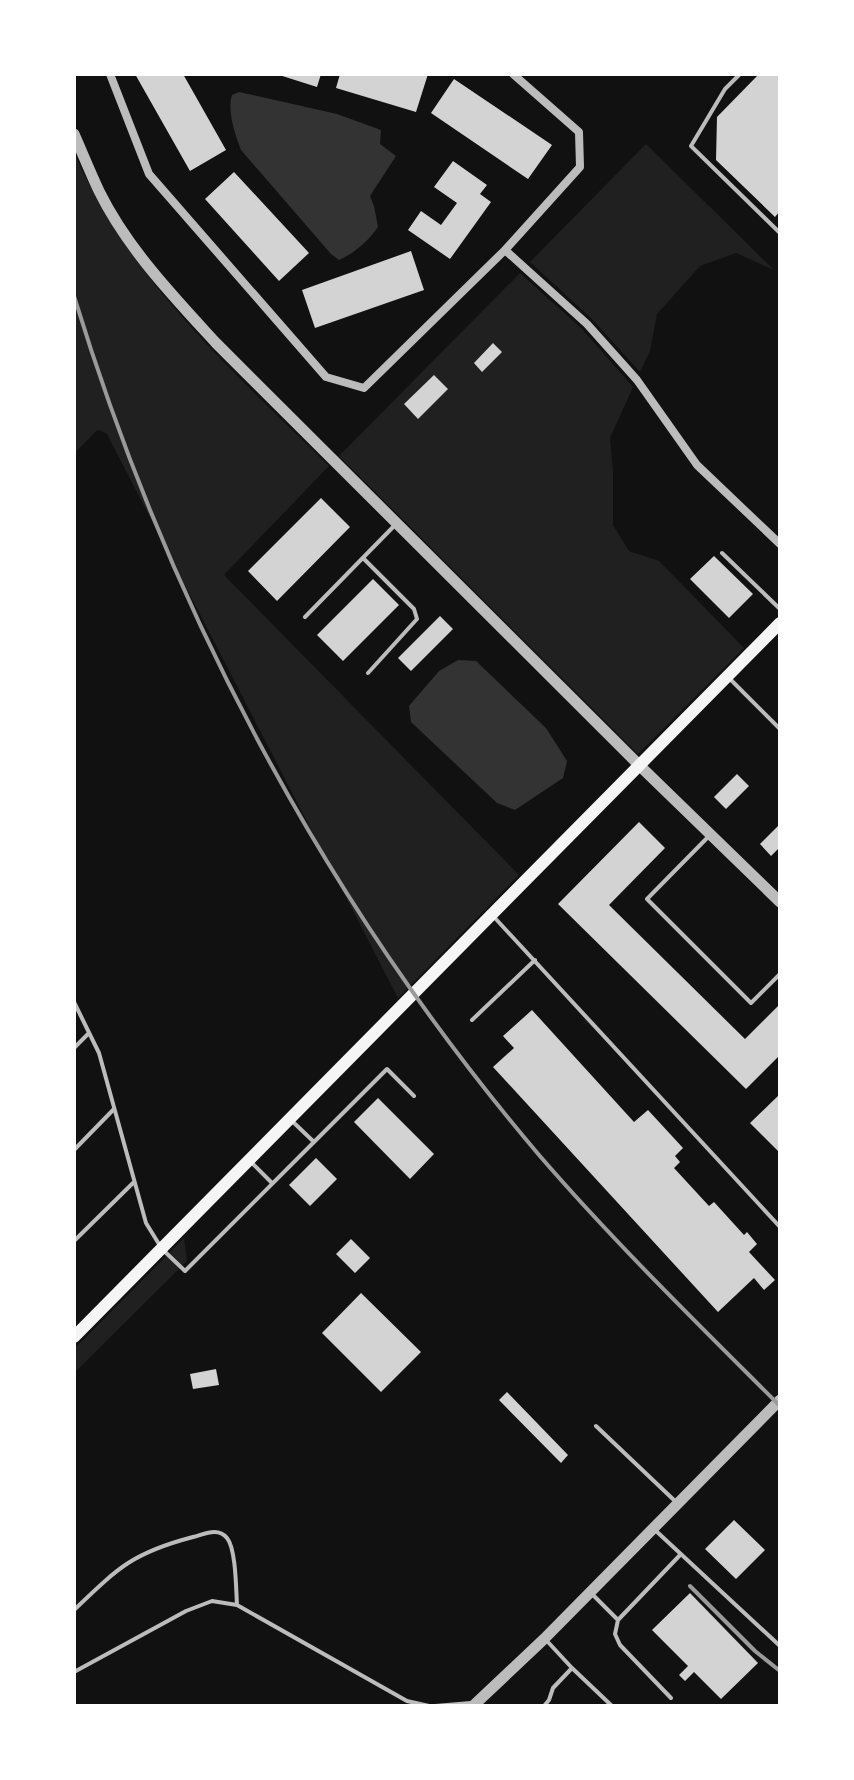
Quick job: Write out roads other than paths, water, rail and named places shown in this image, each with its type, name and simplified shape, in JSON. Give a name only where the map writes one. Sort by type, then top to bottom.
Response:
[{"type":"main road","points":[[74,1337],[780,623]]},
{"type":"street","points":[[110,74],[149,174],[326,377],[364,388],[505,250],[580,167],[579,132],[513,74]]},
{"type":"street","points":[[74,134],[100,193],[160,281],[216,343],[780,902]]},
{"type":"street","points":[[505,250],[587,324],[637,380],[697,465],[780,544]]},
{"type":"street","points":[[475,1704],[544,1639],[780,1400]]},
{"type":"lane","points":[[740,74],[725,89],[691,146],[780,233]]},
{"type":"lane","points":[[305,617],[396,523]]},
{"type":"lane","points":[[722,553],[780,609]]},
{"type":"lane","points":[[363,558],[414,609],[417,619],[368,673]]},
{"type":"lane","points":[[727,676],[780,729]]},
{"type":"lane","points":[[710,835],[647,899],[751,1003],[780,974]]},
{"type":"lane","points":[[492,914],[780,1227]]},
{"type":"lane","points":[[472,1020],[535,960]]},
{"type":"lane","points":[[74,1002],[99,1053],[146,1223],[162,1249],[185,1271],[387,1069],[414,1096]]},
{"type":"lane","points":[[74,1048],[89,1033]]},
{"type":"lane","points":[[74,1150],[114,1109]]},
{"type":"lane","points":[[290,1119],[314,1142]]},
{"type":"lane","points":[[249,1160],[272,1183]]},
{"type":"lane","points":[[74,1241],[134,1182]]},
{"type":"lane","points":[[596,1426],[678,1504]]},
{"type":"lane","points":[[653,1528],[780,1646]]},
{"type":"lane","points":[[74,1610],[117,1569],[136,1556],[216,1531],[225,1535],[231,1544],[237,1605]]},
{"type":"lane","points":[[671,1698],[620,1645],[615,1634],[618,1620],[681,1554]]},
{"type":"lane","points":[[590,1592],[618,1620]]},
{"type":"lane","points":[[74,1672],[186,1611],[212,1601],[237,1605],[407,1701],[432,1706],[475,1704]]},
{"type":"lane","points":[[544,1639],[612,1706]]},
{"type":"lane","points":[[544,1706],[553,1688],[572,1668]]},
{"type":"railway","points":[[74,296],[113,413],[157,527],[207,640],[263,749],[324,856],[390,959],[462,1059],[539,1155],[627,1251],[780,1406]]},
{"type":"railway","points":[[690,1586],[755,1651],[780,1671]]}]
